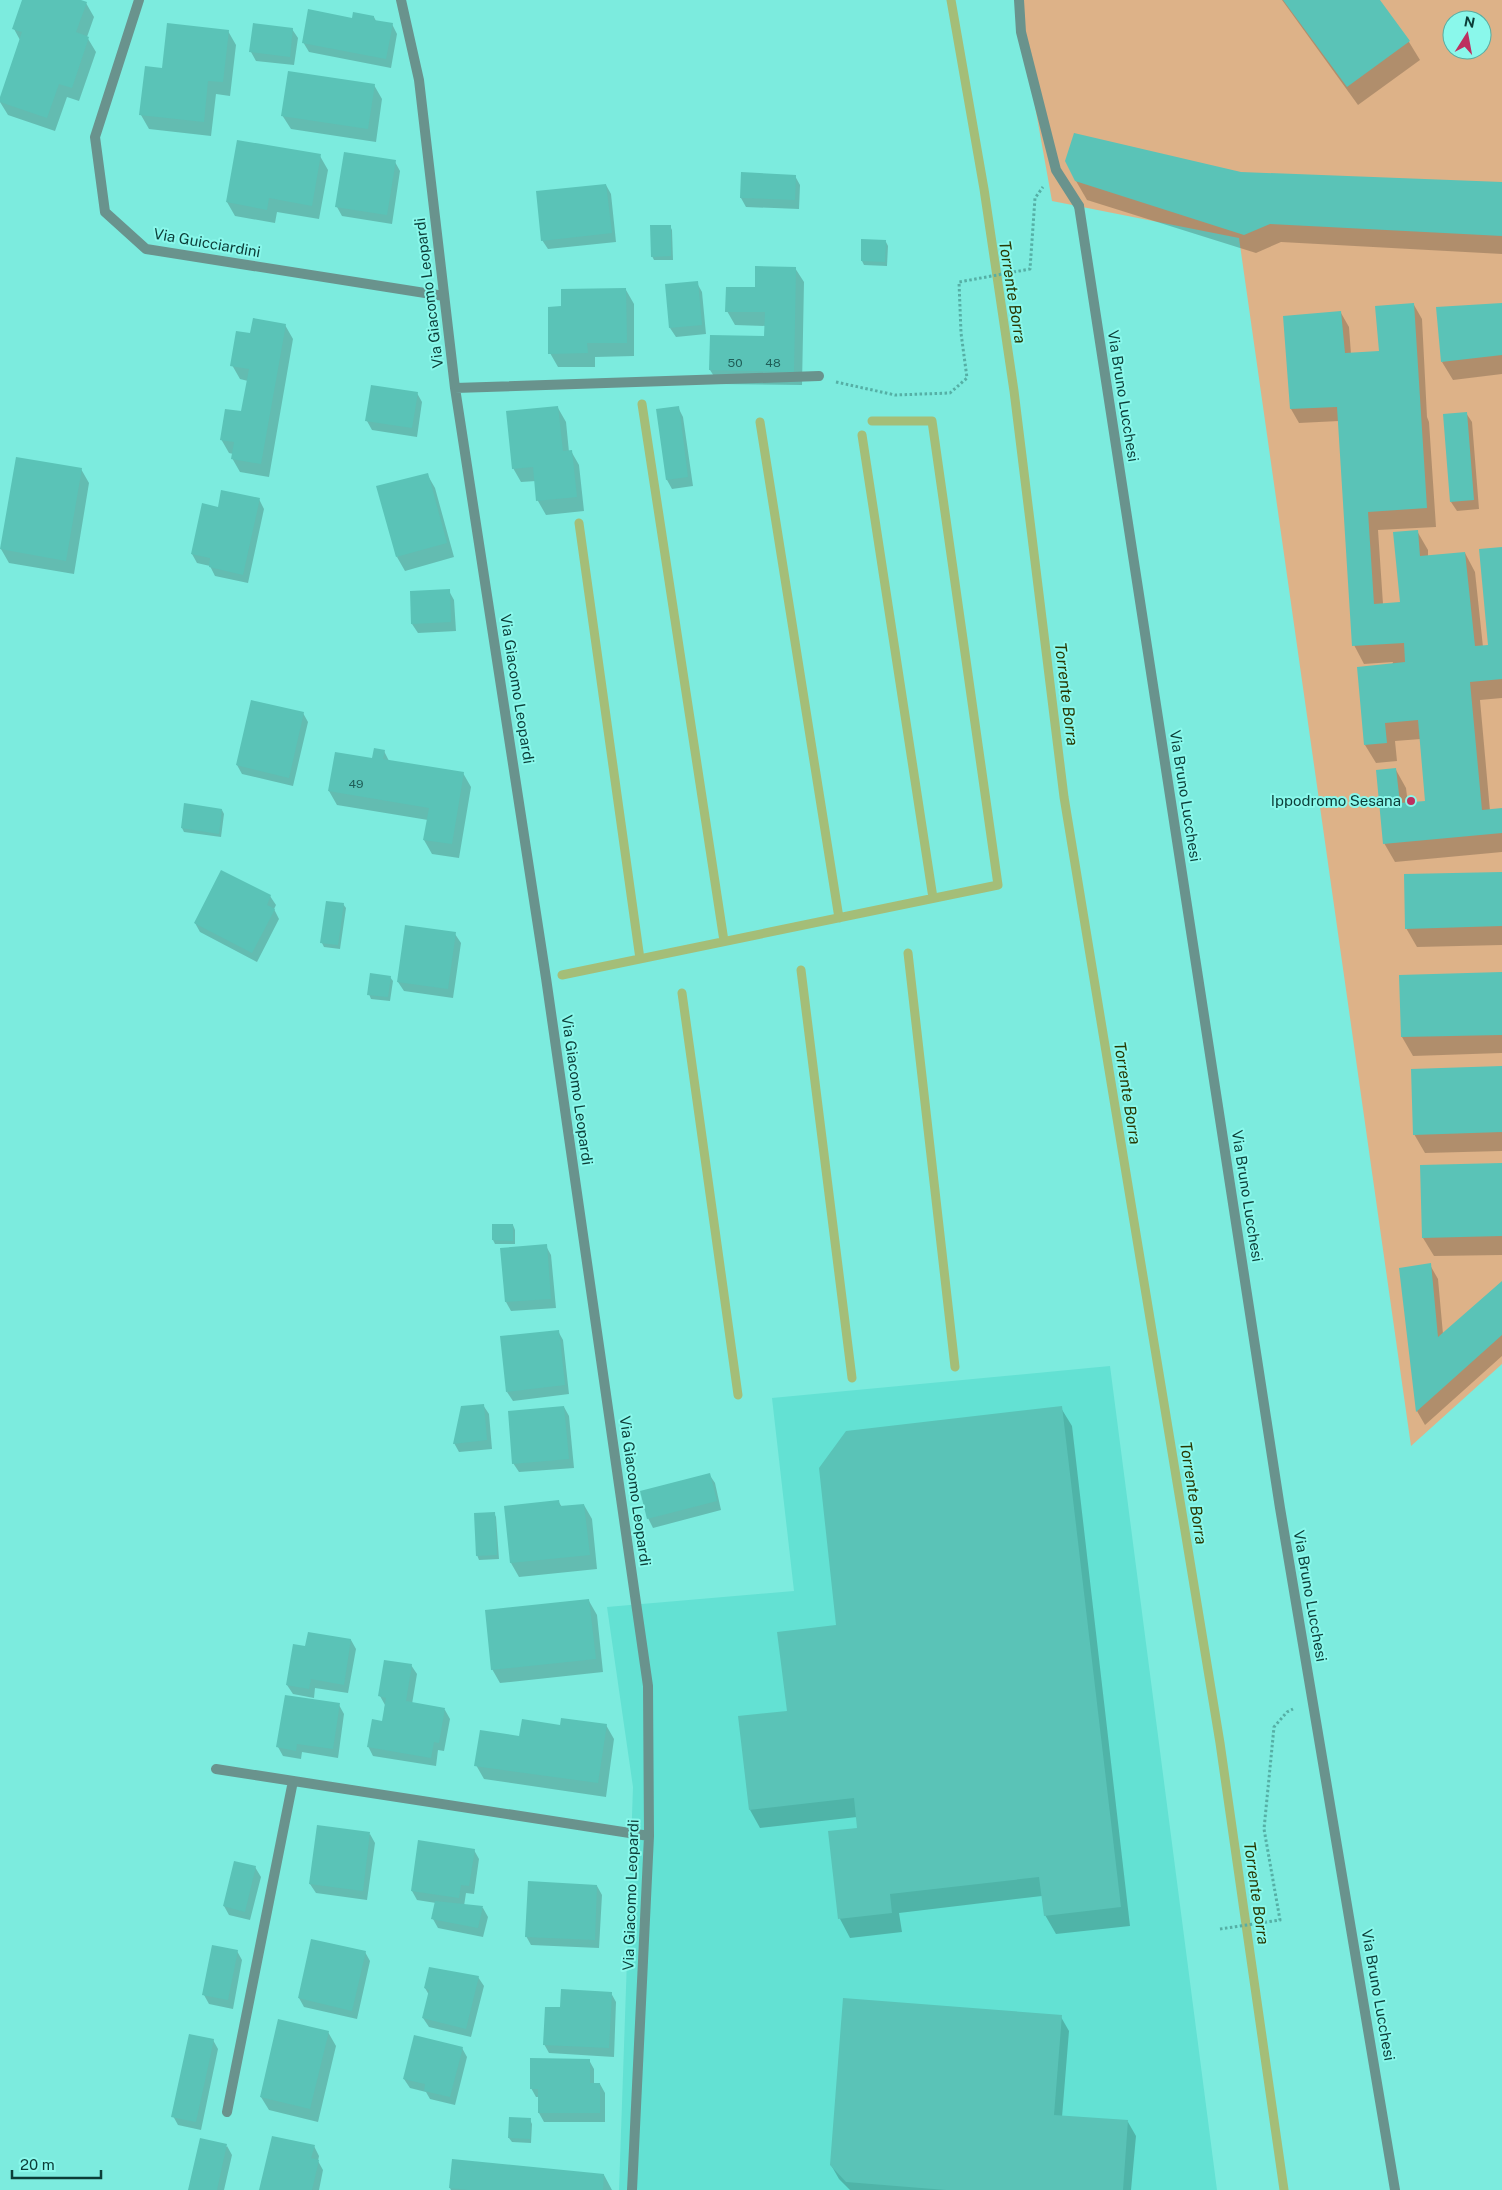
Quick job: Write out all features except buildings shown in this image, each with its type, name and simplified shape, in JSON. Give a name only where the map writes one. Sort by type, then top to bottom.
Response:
[{"type":"street","name":"Via Guicciardini","points":[[139,0],[95,137],[105,212],[146,249],[444,296]]},
{"type":"street","name":"Via Giacomo Leopardi","points":[[401,0],[419,80],[455,388],[546,978],[648,1686],[650,1836],[632,2190]]},
{"type":"street","points":[[1020,0],[1022,32],[1056,170]]},
{"type":"street","name":"Via Bruno Lucchesi","points":[[1056,170],[1078,206],[1280,1508],[1395,2190]]},
{"type":"street","points":[[455,388],[819,376]]},
{"type":"street","points":[[216,1769],[650,1836]]},
{"type":"street","points":[[227,2112],[293,1781]]},
{"type":"path","points":[[819,376],[850,386],[895,395],[950,393],[967,378],[961,334],[959,282],[1030,269],[1035,198],[1056,170]]},
{"type":"path","points":[[1220,1928],[1280,1920],[1264,1828],[1274,1727],[1287,1712],[1312,1701]]},
{"type":"shaded area","name":"Ippodromo Sesana","points":[[1016,0],[1502,0],[1502,1364],[1411,1446],[1239,238],[1052,201]]},
{"type":"shaded area","points":[[1110,1366],[1217,2190],[619,2190],[633,1787],[607,1607],[794,1591],[772,1398]]},
{"type":"waterway","name":"Torrente Borra","points":[[951,0],[984,189],[1014,391],[1064,797],[1220,1743],[1284,2190]]},
{"type":"waterway","points":[[642,404],[724,941]]},
{"type":"waterway","points":[[562,975],[998,885],[932,421],[872,421]]},
{"type":"waterway","points":[[760,422],[839,918]]},
{"type":"waterway","points":[[862,435],[933,898]]},
{"type":"waterway","points":[[579,523],[640,959]]},
{"type":"waterway","points":[[908,953],[955,1367]]},
{"type":"waterway","points":[[801,970],[852,1378]]},
{"type":"waterway","points":[[682,993],[738,1395]]},
{"type":"place","name":"Ippodromo Sesana","points":[[1411,801]]}]
